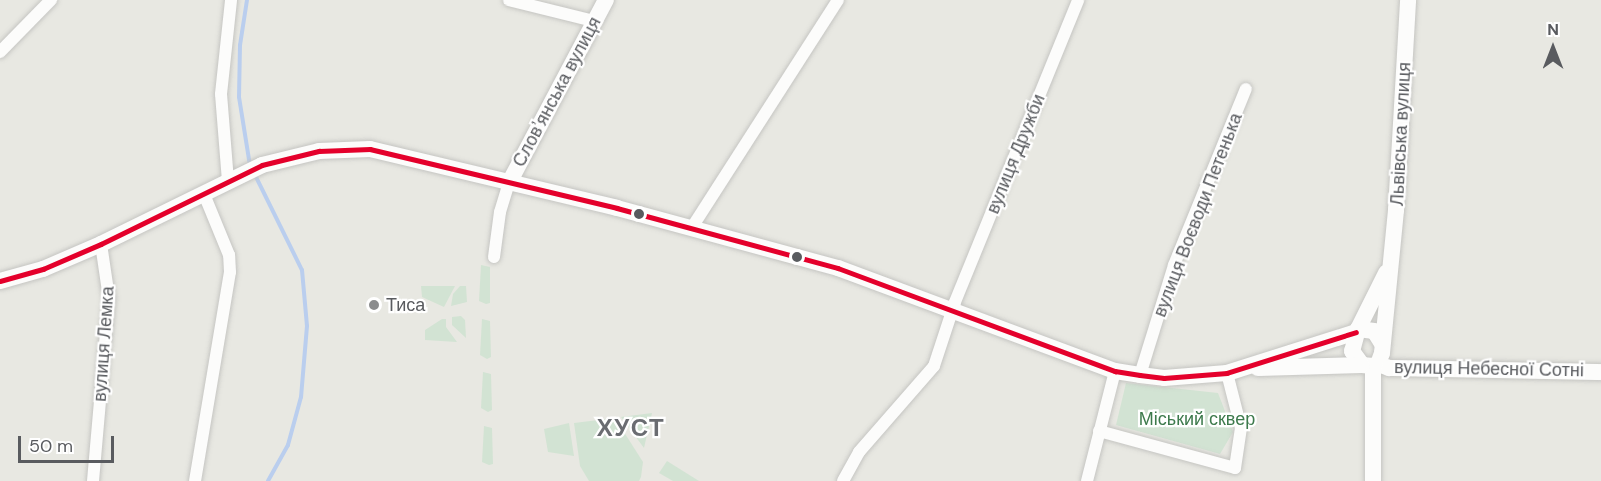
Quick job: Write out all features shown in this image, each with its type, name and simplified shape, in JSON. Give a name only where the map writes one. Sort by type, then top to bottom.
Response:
[{"type":"main road","name":"Словʼянська вулиця","points":[[509,183],[606,0]]},
{"type":"main road","name":"Львівська вулиця","points":[[1371,365],[1381,342],[1389,267],[1408,0]]},
{"type":"main road","points":[[0,281],[43,269],[101,244],[262,165],[319,151],[370,149],[691,228],[847,271],[954,308],[1115,370],[1140,375],[1164,378],[1232,371],[1357,330],[1374,331],[1381,342]]},
{"type":"main road","name":"Львівська вулиця","points":[[1357,330],[1389,267]]},
{"type":"main road","points":[[1357,330],[1352,351],[1371,365],[1373,481]]},
{"type":"main road","name":"вулиця Небесної Сотні","points":[[1232,371],[1371,365],[1389,368],[1601,372]]},
{"type":"street","points":[[0,52],[51,0]]},
{"type":"street","points":[[228,181],[221,94],[231,0]]},
{"type":"street","points":[[510,0],[594,21]]},
{"type":"street","points":[[691,228],[838,0]]},
{"type":"street","name":"вулиця Дружби","points":[[843,481],[860,452],[934,366],[954,308],[1078,0]]},
{"type":"street","name":"вулиця Воєводи Петенька","points":[[1140,375],[1174,265],[1246,89]]},
{"type":"street","points":[[494,257],[500,212],[509,183]]},
{"type":"street","points":[[195,481],[230,272],[229,255],[204,194]]},
{"type":"street","name":"вулиця Лемка","points":[[93,481],[109,298],[101,244]]},
{"type":"street","points":[[1087,481],[1115,370]]},
{"type":"street","points":[[1099,432],[1235,468],[1241,428],[1232,371]]},
{"type":"green space","points":[[481,265],[490,267],[490,303],[486,304],[479,301]]},
{"type":"green space","points":[[421,286],[455,286],[444,307],[422,297]]},
{"type":"green space","points":[[460,286],[466,286],[467,302],[451,306],[453,294]]},
{"type":"green space","points":[[461,316],[465,320],[466,338],[452,325],[452,317]]},
{"type":"green space","points":[[442,319],[446,319],[446,327],[457,342],[425,340],[425,330]]},
{"type":"green space","points":[[482,319],[490,321],[491,357],[487,359],[480,355]]},
{"type":"green space","points":[[483,372],[491,374],[492,410],[488,412],[481,408]]},
{"type":"green space","name":"Міський сквер","points":[[1126,383],[1218,393],[1233,432],[1220,454],[1116,425]]},
{"type":"green space","points":[[652,413],[644,448],[621,417]]},
{"type":"green space","points":[[615,418],[643,462],[641,477],[639,481],[589,481],[580,466],[574,423]]},
{"type":"green space","points":[[569,423],[574,456],[548,452],[544,429]]},
{"type":"green space","points":[[484,426],[492,428],[493,464],[489,465],[482,462]]},
{"type":"green space","points":[[667,461],[699,481],[673,481],[659,473]]},
{"type":"waterway","points":[[247,0],[240,45],[239,97],[250,166]]},
{"type":"waterway","points":[[255,175],[302,270],[307,326],[301,397],[288,445],[268,481]]},
{"type":"transit line","points":[[0,281],[43,269],[101,244],[262,165],[319,151],[370,149],[617,208],[838,268],[1115,371],[1164,378],[1227,373],[1356,332]]},
{"type":"place","name":"Тиса","points":[[374,305]]},
{"type":"district","name":"ХУСТ","points":[[631,428]]}]
